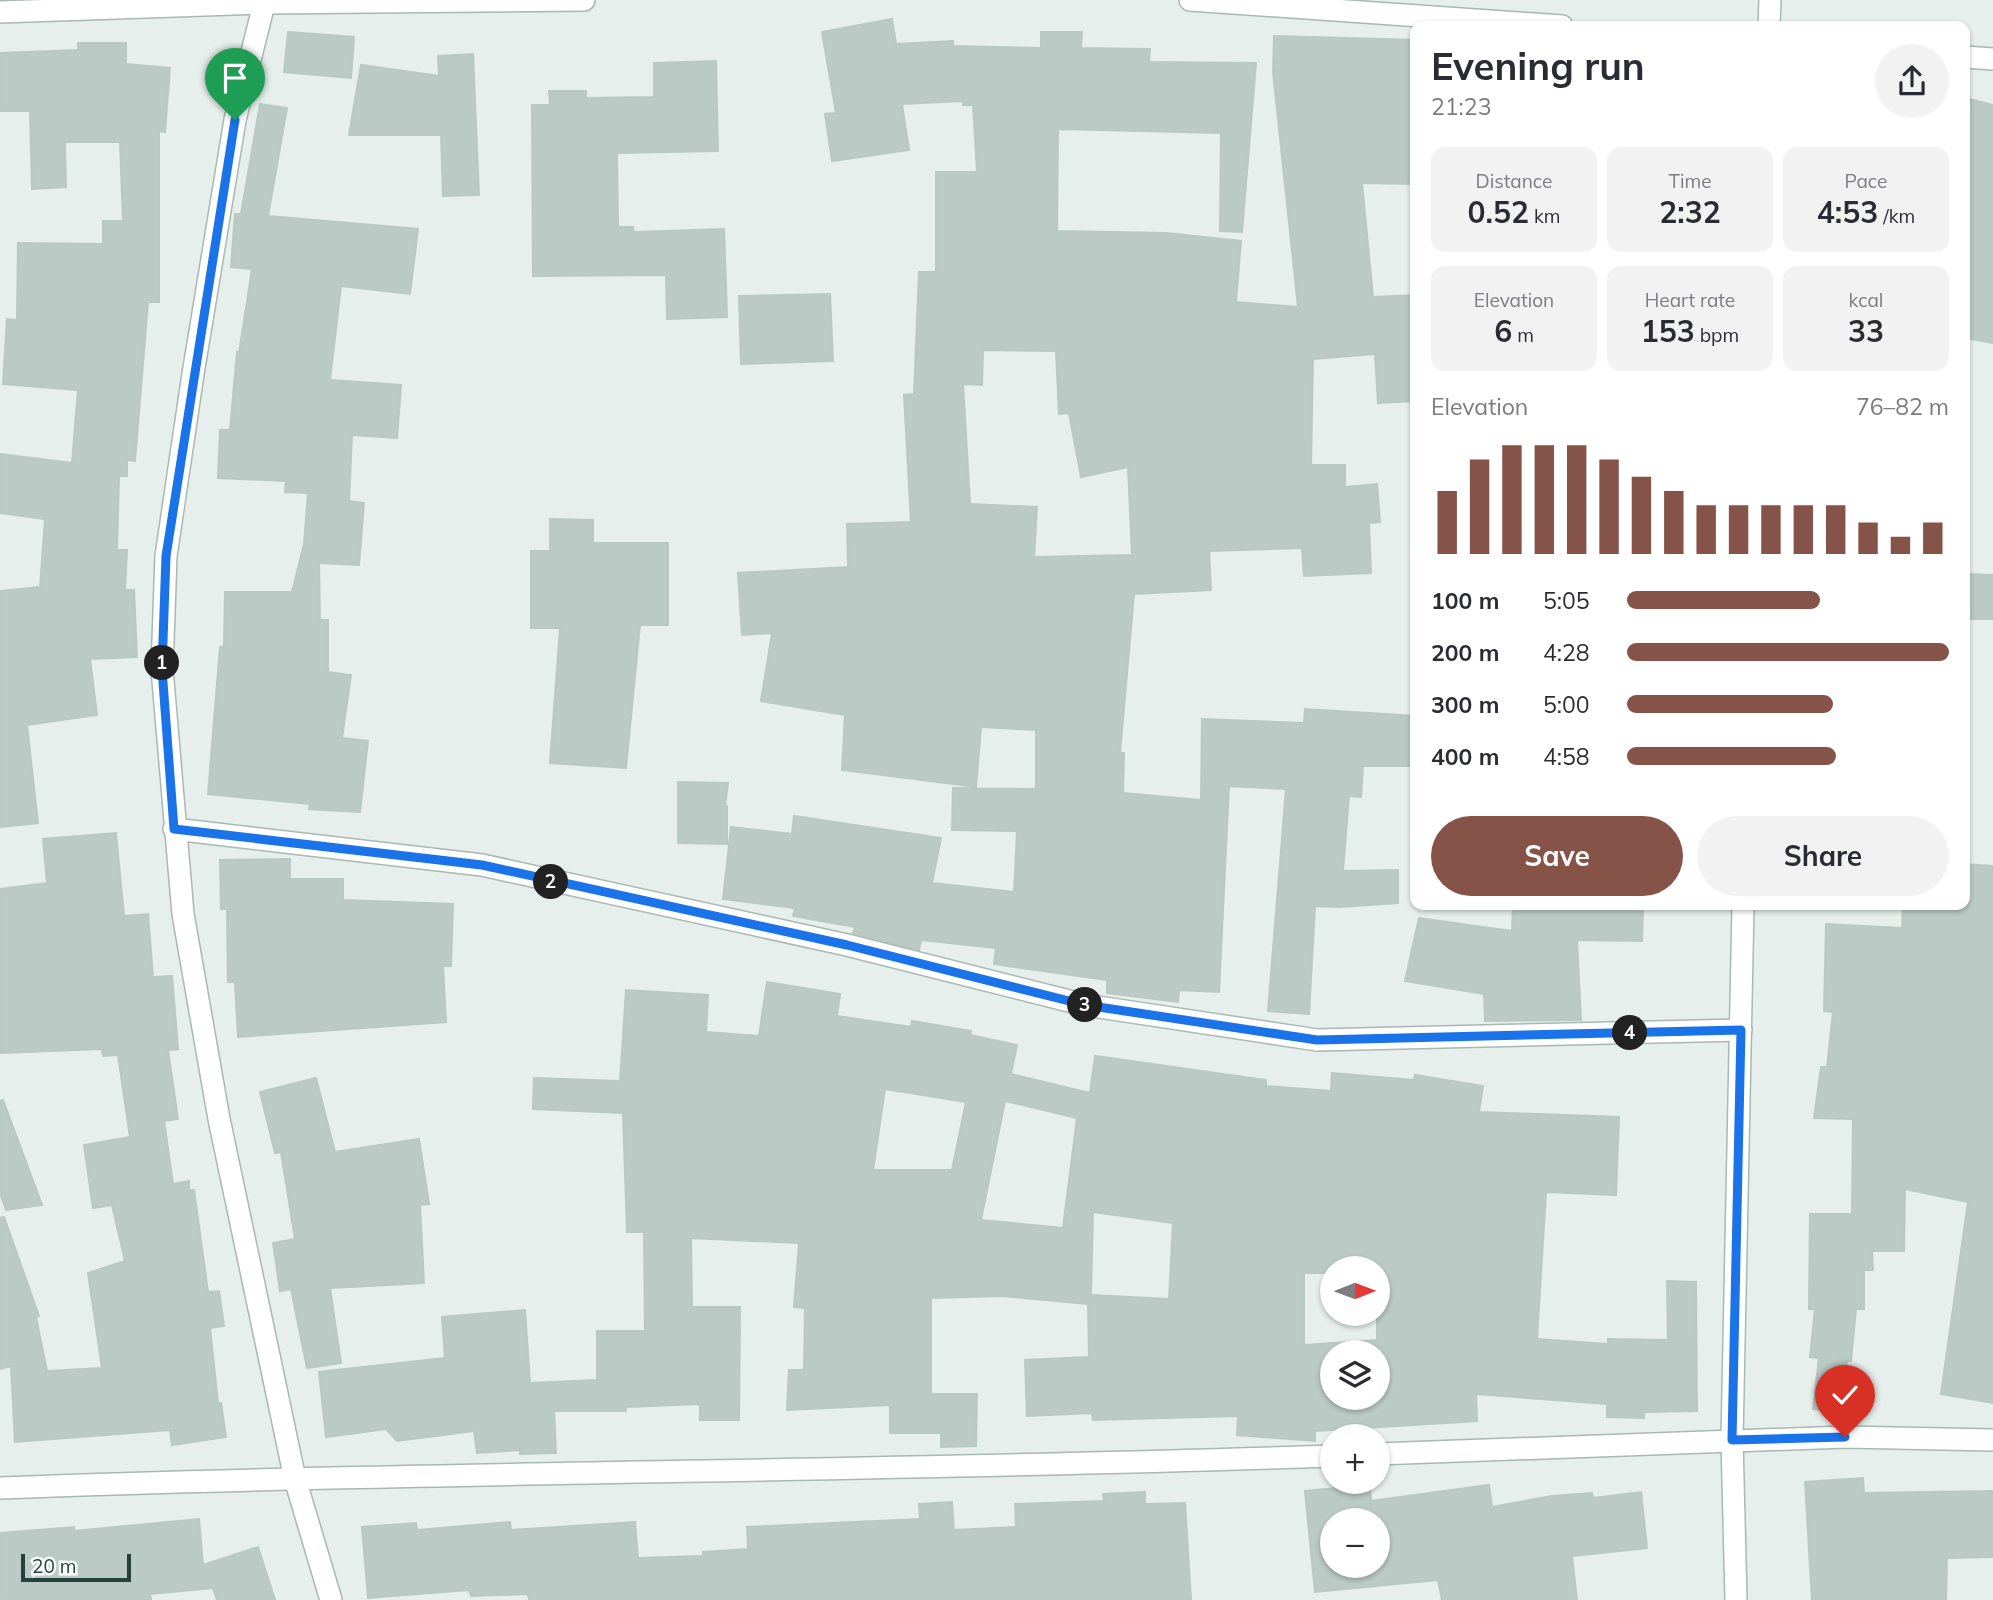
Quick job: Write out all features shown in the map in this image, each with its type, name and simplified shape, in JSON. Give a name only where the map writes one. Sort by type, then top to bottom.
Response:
[{"type":"street","points":[[0,12],[73,5],[264,1],[584,0]]},
{"type":"street","points":[[1190,0],[1490,21]]},
{"type":"street","points":[[1769,21],[1770,0]]},
{"type":"street","points":[[264,1],[235,120],[166,556],[162,669],[183,914],[219,1119],[295,1479],[331,1600]]},
{"type":"street","points":[[1970,57],[1993,59]]},
{"type":"street","points":[[174,829],[482,865],[847,945],[1085,1005],[1317,1040],[1741,1030]]},
{"type":"street","points":[[1736,1600],[1732,1440],[1743,910]]},
{"type":"street","points":[[1390,1453],[1845,1437],[1993,1440]]},
{"type":"street","points":[[1,1487],[1076,1465],[1320,1456]]},
{"type":"building","points":[[892,19],[896,44],[953,41],[953,46],[1041,48],[1041,32],[1082,32],[1081,48],[1150,49],[1149,62],[1256,63],[1242,232],[1220,231],[1221,133],[1058,129],[1057,231],[1166,233],[1241,241],[1236,302],[1298,307],[1273,72],[1274,36],[1410,40],[1410,184],[1362,183],[1373,297],[1410,295],[1410,401],[1378,403],[1375,354],[1313,359],[1311,465],[1345,465],[1345,487],[1377,484],[1380,522],[1369,523],[1371,573],[1304,576],[1302,548],[1209,551],[1211,590],[1134,594],[1120,753],[1124,753],[1123,793],[1201,800],[1202,719],[1304,723],[1305,709],[1410,716],[1410,766],[1363,766],[1361,797],[1349,796],[1343,871],[1398,870],[1398,903],[1315,906],[1309,1014],[1268,1011],[1286,789],[1229,786],[1219,992],[1179,990],[1178,1002],[1107,993],[1107,980],[994,964],[996,948],[921,940],[919,950],[853,933],[855,927],[793,916],[795,908],[723,899],[731,827],[792,834],[794,816],[941,838],[932,883],[1014,892],[1017,831],[952,830],[953,788],[1036,789],[1036,730],[981,727],[976,787],[842,770],[845,715],[761,701],[772,633],[742,635],[738,573],[848,567],[847,524],[911,522],[904,395],[914,394],[919,272],[936,272],[936,172],[977,172],[973,105],[963,105],[963,101],[902,104],[909,150],[832,161],[825,114],[836,113],[822,32]],"holes":[[[983,350],[1056,351],[1059,414],[1069,413],[1081,477],[1128,467],[1132,555],[1034,557],[1037,507],[970,504],[963,384],[982,385]]]},
{"type":"building","points":[[288,32],[354,37],[351,78],[284,72]]},
{"type":"building","points":[[78,43],[126,43],[126,64],[170,68],[165,132],[159,131],[159,302],[148,302],[135,461],[127,460],[127,476],[119,476],[117,550],[127,550],[125,590],[134,590],[137,657],[90,659],[97,715],[27,725],[38,823],[0,827],[0,591],[40,587],[45,519],[0,513],[0,454],[72,463],[78,390],[3,384],[7,319],[17,320],[18,243],[103,244],[103,221],[123,221],[120,142],[65,142],[66,187],[32,189],[30,111],[0,111],[0,53],[78,50]]},
{"type":"building","points":[[473,54],[479,195],[443,196],[441,135],[349,135],[361,65],[439,76],[438,56]]},
{"type":"building","points":[[716,61],[718,151],[617,153],[618,227],[633,227],[634,232],[724,229],[727,317],[667,319],[666,275],[533,276],[532,105],[550,105],[549,91],[586,91],[586,98],[654,97],[654,63]]},
{"type":"building","points":[[1970,99],[1993,105],[1993,343],[1970,339]]},
{"type":"building","points":[[260,104],[287,108],[268,216],[418,229],[410,294],[341,286],[330,380],[401,385],[397,438],[352,435],[349,501],[364,503],[359,565],[319,563],[320,620],[328,620],[328,672],[351,675],[342,738],[368,741],[360,812],[309,809],[310,804],[208,794],[220,647],[224,647],[225,592],[292,592],[304,544],[308,493],[285,492],[286,481],[218,478],[220,430],[230,430],[237,352],[239,353],[252,269],[231,267],[235,214],[241,214]]},
{"type":"building","points":[[830,294],[833,361],[741,364],[739,296]]},
{"type":"building","points":[[550,519],[593,520],[593,543],[668,543],[668,625],[640,625],[626,768],[550,763],[560,628],[531,628],[531,551],[550,551]]},
{"type":"building","points":[[1970,574],[1993,575],[1993,619],[1970,619]]},
{"type":"building","points":[[678,782],[728,783],[725,806],[727,844],[678,843]]},
{"type":"building","points":[[116,833],[124,916],[148,914],[153,977],[172,976],[178,1049],[168,1050],[178,1119],[164,1121],[173,1184],[189,1181],[189,1190],[194,1190],[208,1292],[219,1291],[224,1326],[210,1328],[218,1403],[221,1403],[226,1437],[172,1445],[170,1430],[15,1442],[11,1366],[0,1369],[0,1218],[4,1217],[39,1316],[36,1317],[47,1371],[102,1368],[88,1273],[125,1261],[112,1205],[93,1208],[84,1145],[130,1137],[118,1055],[103,1056],[102,1049],[0,1053],[0,889],[47,883],[43,839]]},
{"type":"building","points":[[290,859],[290,879],[343,879],[343,900],[453,904],[451,966],[443,966],[446,1022],[238,1037],[235,982],[228,982],[227,909],[221,909],[220,860]]},
{"type":"building","points":[[1970,864],[1993,866],[1993,1403],[1941,1394],[1968,1202],[1905,1189],[1904,1251],[1872,1251],[1873,1270],[1864,1270],[1864,1309],[1856,1309],[1851,1361],[1847,1361],[1841,1412],[1813,1409],[1819,1358],[1810,1357],[1815,1309],[1809,1309],[1810,1214],[1852,1214],[1853,1119],[1814,1118],[1821,1067],[1827,1067],[1833,1012],[1824,1011],[1826,924],[1902,928],[1903,910],[1970,910]]},
{"type":"building","points":[[1513,910],[1643,910],[1642,941],[1577,940],[1581,1020],[1485,1021],[1484,994],[1405,981],[1419,918],[1512,931]]},
{"type":"building","points":[[767,982],[840,994],[837,1016],[911,1027],[912,1021],[971,1031],[970,1035],[1017,1045],[1011,1074],[1090,1093],[1095,1056],[1266,1080],[1266,1086],[1331,1091],[1332,1073],[1414,1080],[1415,1075],[1483,1086],[1479,1112],[1619,1117],[1616,1195],[1546,1192],[1537,1339],[1608,1344],[1608,1339],[1668,1340],[1667,1281],[1696,1282],[1697,1411],[1644,1412],[1644,1418],[1607,1417],[1607,1404],[1476,1394],[1477,1421],[1390,1426],[1390,1424],[1320,1424],[1320,1431],[1315,1431],[1315,1441],[1237,1435],[1238,1416],[1093,1420],[1092,1413],[1027,1416],[1025,1360],[1089,1357],[1088,1304],[1002,1296],[931,1298],[931,1394],[977,1394],[976,1446],[941,1447],[941,1433],[890,1433],[890,1405],[787,1410],[789,1370],[804,1370],[805,1308],[794,1307],[799,1243],[691,1238],[692,1307],[740,1307],[739,1420],[700,1420],[700,1404],[626,1407],[626,1411],[554,1411],[556,1453],[520,1454],[520,1450],[477,1453],[474,1431],[397,1441],[386,1429],[326,1437],[319,1372],[445,1358],[442,1317],[525,1310],[530,1383],[597,1380],[597,1331],[645,1331],[644,1232],[627,1232],[623,1113],[533,1109],[534,1078],[620,1081],[626,990],[708,995],[706,1032],[759,1036]],"holes":[[[885,1089],[966,1102],[952,1170],[873,1170]],[[1005,1101],[1077,1118],[1063,1228],[981,1220]],[[1093,1212],[1173,1223],[1169,1299],[1091,1295]],[[1320,1256],[1390,1256],[1390,1326],[1377,1326],[1377,1340],[1390,1340],[1390,1410],[1320,1410],[1320,1344],[1304,1345],[1304,1273],[1320,1273]]]},
{"type":"building","points":[[316,1078],[335,1152],[419,1139],[429,1204],[420,1205],[424,1283],[330,1288],[341,1363],[307,1368],[291,1289],[280,1291],[273,1243],[295,1239],[281,1152],[275,1153],[260,1092]]},
{"type":"building","points":[[3,1100],[42,1205],[6,1210],[0,1193],[0,1101]]},
{"type":"building","points":[[1863,1478],[1864,1493],[1993,1491],[1993,1557],[1947,1558],[1946,1600],[1812,1600],[1805,1482]]},
{"type":"building","points":[[1489,1485],[1492,1507],[1552,1496],[1592,1493],[1593,1498],[1641,1492],[1647,1548],[1572,1556],[1577,1600],[1442,1600],[1438,1580],[1315,1592],[1305,1491],[1320,1490],[1320,1494],[1371,1494],[1371,1501]]},
{"type":"building","points":[[1145,1492],[1145,1504],[1185,1503],[1191,1600],[529,1600],[528,1594],[471,1596],[469,1590],[368,1598],[362,1527],[416,1523],[417,1530],[510,1522],[511,1530],[635,1522],[638,1558],[703,1556],[703,1552],[748,1549],[747,1527],[920,1519],[919,1504],[952,1502],[954,1530],[1016,1527],[1015,1504],[1104,1501],[1103,1494]]},
{"type":"building","points":[[199,1519],[203,1565],[258,1547],[275,1600],[217,1600],[213,1588],[150,1594],[151,1600],[0,1600],[0,1533],[74,1527],[74,1531]]},
{"type":"route","points":[[235,120],[192,374],[166,556],[162,669],[174,829],[482,865],[847,945],[1085,1005],[1317,1040],[1741,1030],[1732,1440],[1845,1437]]}]
